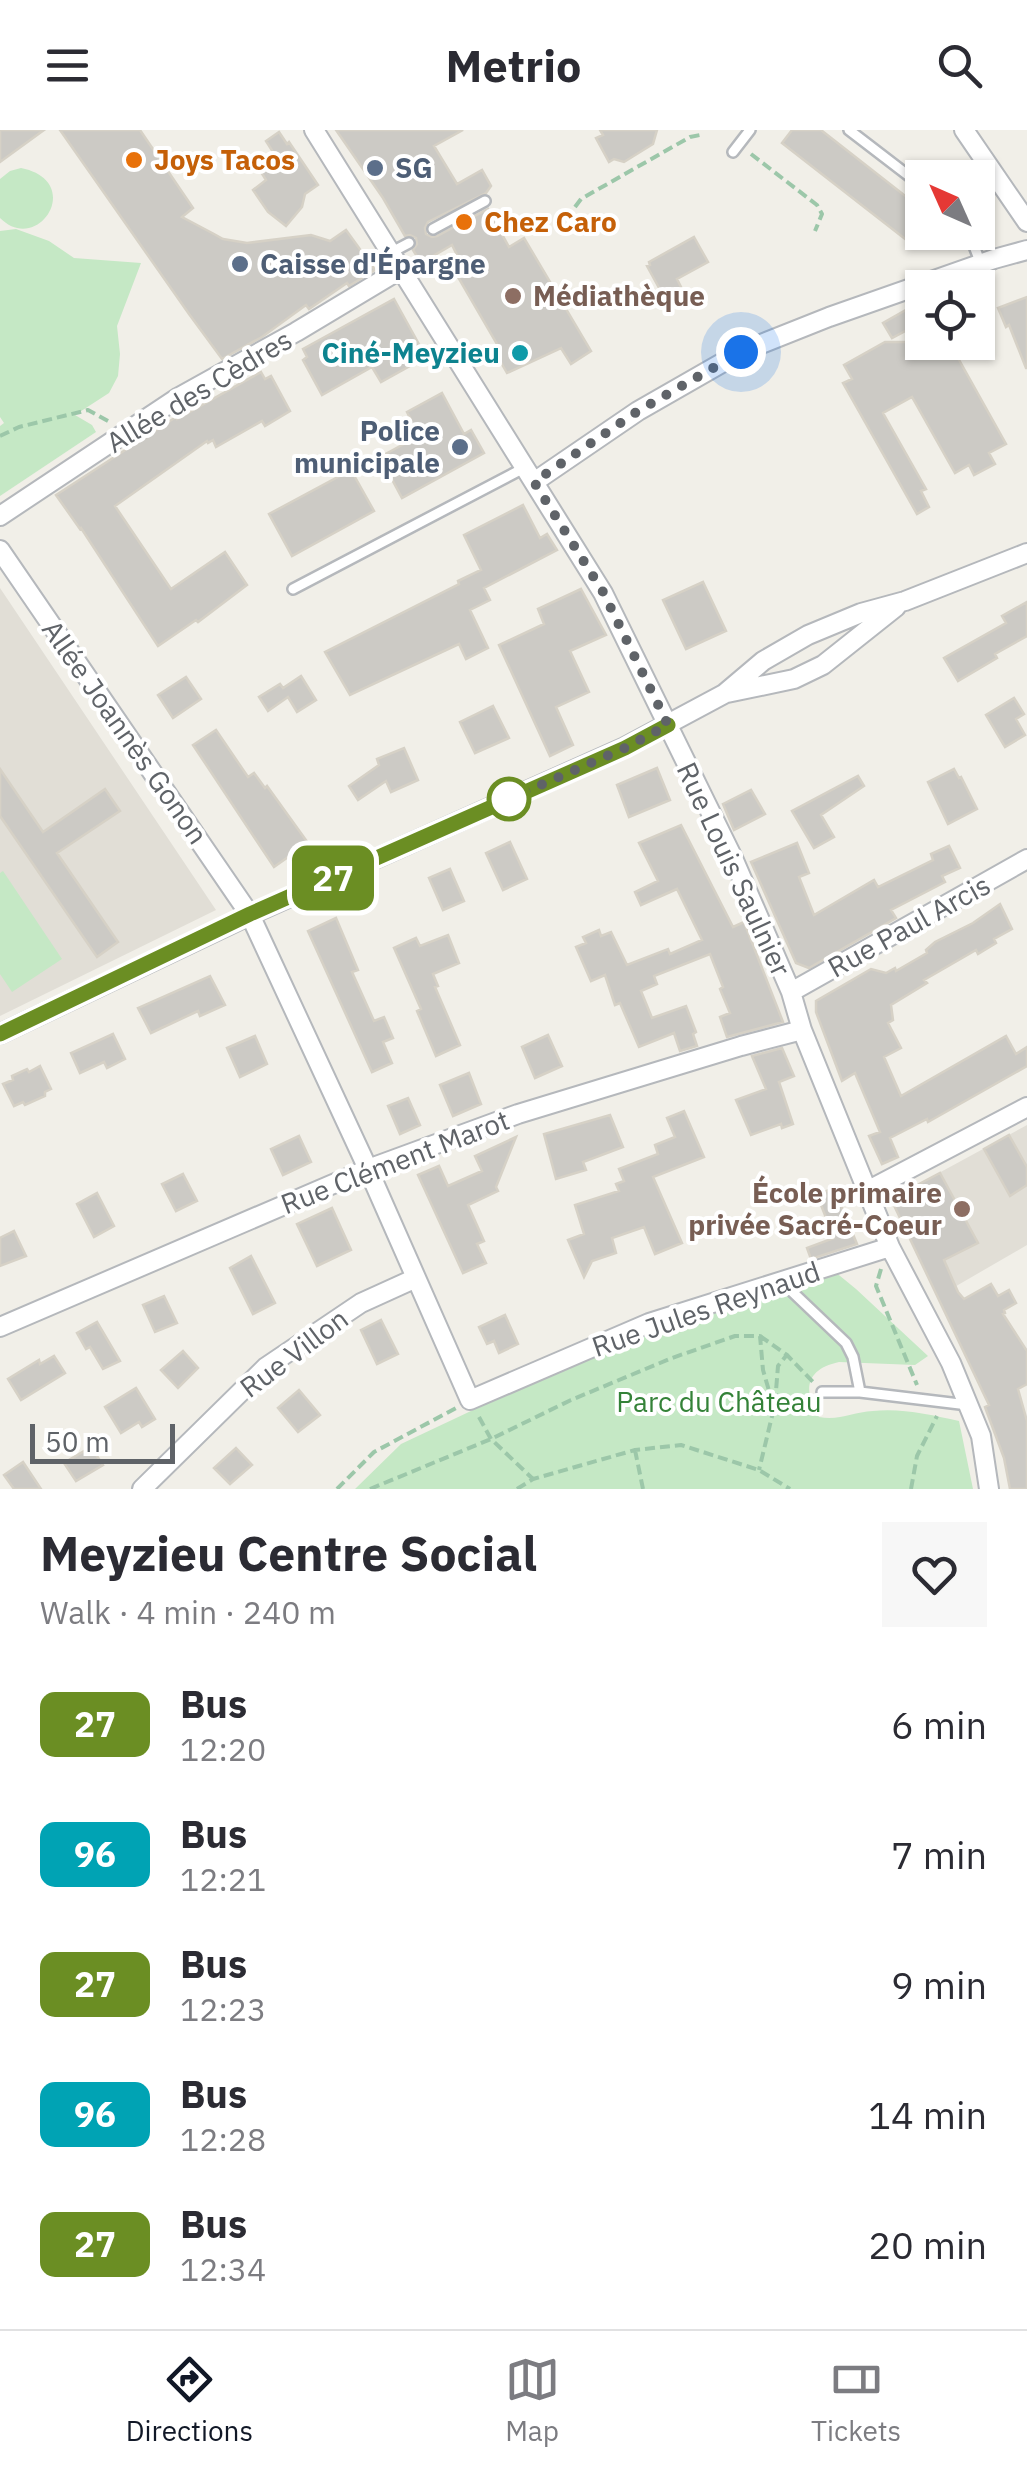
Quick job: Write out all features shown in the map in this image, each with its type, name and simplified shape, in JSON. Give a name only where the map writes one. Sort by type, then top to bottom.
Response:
[{"type":"street","name":"Rue Louis Saulnier","points":[[314,130],[603,592],[734,858],[890,1247],[951,1363],[980,1436],[990,1489]]},
{"type":"street","points":[[964,130],[1027,222]]},
{"type":"street","points":[[529,475],[741,352],[829,317],[1027,250]]},
{"type":"street","name":"Allée des Cèdres","points":[[0,516],[179,397],[296,332],[396,261]]},
{"type":"street","name":"Allée Joannès Gonon","points":[[0,550],[250,914],[470,1400]]},
{"type":"street","points":[[0,1034],[250,914],[625,748],[724,694],[763,662],[808,635],[1027,553]]},
{"type":"street","points":[[724,694],[794,679],[823,665],[904,601]]},
{"type":"street","name":"Rue Paul Arcis","points":[[790,992],[1027,859]]},
{"type":"street","name":"Rue Clément Marot","points":[[0,1327],[368,1169],[518,1114],[802,1030]]},
{"type":"street","points":[[868,1191],[1027,1107]]},
{"type":"street","name":"Rue Jules Reynaud","points":[[470,1400],[649,1323],[890,1247]]},
{"type":"street","name":"Rue Villon","points":[[142,1489],[266,1367],[361,1303],[416,1278]]},
{"type":"lane","points":[[736,148],[750,130]]},
{"type":"lane","points":[[849,130],[905,173]]},
{"type":"lane","points":[[432,229],[485,201]]},
{"type":"lane","points":[[396,261],[409,242]]},
{"type":"lane","points":[[976,250],[981,264]]},
{"type":"lane","points":[[293,588],[529,475]]},
{"type":"lane","points":[[782,1282],[846,1343],[860,1392]]},
{"type":"lane","points":[[822,1392],[860,1392],[968,1405]]},
{"type":"path","points":[[575,207],[596,190],[700,135]]},
{"type":"path","points":[[736,148],[817,205],[822,214],[815,231]]},
{"type":"path","points":[[0,436],[19,427],[88,410],[123,435]]},
{"type":"path","points":[[882,1266],[876,1286],[923,1399]]},
{"type":"path","points":[[370,1489],[571,1400],[734,1336],[760,1336],[787,1354],[822,1392]]},
{"type":"path","points":[[760,1336],[774,1408]]},
{"type":"path","points":[[759,1470],[774,1408],[778,1366],[787,1354]]},
{"type":"path","points":[[337,1489],[374,1452],[470,1400],[491,1438],[533,1479]]},
{"type":"path","points":[[910,1489],[917,1456],[943,1403]]},
{"type":"path","points":[[517,1489],[533,1479],[635,1450],[681,1445],[759,1470],[790,1489]]},
{"type":"path","points":[[635,1450],[642,1489]]},
{"type":"shaded area","points":[[0,588],[216,910],[0,1016]]},
{"type":"shaded area","name":"École primaire privée Sacré-Coeur","points":[[1027,1125],[1027,1245],[939,1296],[891,1199]]},
{"type":"green space","points":[[21,168],[40,175],[50,187],[53,200],[49,212],[28,228],[14,227],[0,218],[0,179]]},
{"type":"green space","points":[[16,229],[49,241],[74,258],[141,263],[117,326],[118,376],[109,393],[75,415],[96,432],[0,496],[0,426],[4,423],[0,417],[0,231]]},
{"type":"green space","points":[[3,871],[62,959],[12,992],[0,974]]},
{"type":"green space","name":"Parc du Château","points":[[834,1271],[928,1356],[915,1365],[828,1365],[810,1382],[810,1398],[819,1417],[895,1410],[959,1421],[973,1489],[355,1489],[401,1444],[490,1402],[629,1342]]},
{"type":"building","points":[[0,130],[44,130],[0,162]]},
{"type":"building","points":[[60,130],[140,130],[193,208],[182,217],[223,239],[247,243],[311,235],[330,241],[346,230],[375,270],[349,286],[347,283],[309,309],[306,305],[262,337],[222,359]]},
{"type":"building","points":[[336,130],[463,130],[434,146],[457,184],[482,170],[491,186],[486,193],[428,222],[426,234],[437,236],[488,209],[509,247],[524,238],[591,351],[571,364],[561,348],[507,373],[492,347],[497,344],[458,277],[466,273],[452,245],[421,263],[413,250],[416,238],[405,236]]},
{"type":"building","points":[[600,130],[657,130],[653,144],[624,162],[609,162],[596,138],[603,135]]},
{"type":"building","points":[[792,130],[821,130],[905,196],[905,239],[782,143]]},
{"type":"building","points":[[279,132],[318,185],[305,194],[302,207],[286,226],[268,212],[253,190],[266,180],[256,164],[273,152],[266,141]]},
{"type":"building","points":[[694,237],[708,262],[677,279],[682,289],[664,297],[647,266],[649,262]]},
{"type":"building","points":[[1027,297],[1027,368],[1026,368],[998,308]]},
{"type":"building","points":[[394,299],[426,357],[381,382],[372,367],[322,395],[303,360],[307,357],[303,349]]},
{"type":"building","points":[[905,311],[905,331],[892,338],[883,323]]},
{"type":"building","points":[[885,342],[905,342],[905,360],[959,360],[1006,444],[989,453],[995,464],[974,475],[969,465],[955,473],[912,397],[883,413],[926,489],[921,491],[929,507],[917,514],[843,383],[852,379],[844,365]]},
{"type":"building","points":[[261,372],[265,379],[271,376],[290,411],[265,426],[262,421],[216,447],[213,440],[207,441],[115,506],[171,589],[225,552],[247,585],[158,646],[56,495],[176,417]]},
{"type":"building","points":[[442,393],[464,434],[471,430],[484,453],[402,498],[380,457],[415,438],[407,423],[411,420],[407,412]]},
{"type":"building","points":[[351,470],[374,511],[292,556],[269,514]]},
{"type":"building","points":[[523,505],[540,538],[547,534],[557,550],[484,588],[490,600],[470,610],[488,648],[466,659],[459,644],[350,695],[325,652],[481,570],[464,535]]},
{"type":"building","points":[[703,582],[726,631],[686,649],[663,600]]},
{"type":"building","points":[[581,589],[606,635],[570,651],[589,692],[556,707],[573,745],[550,756],[499,645],[544,624],[538,609]]},
{"type":"building","points":[[1027,602],[1027,636],[958,681],[944,658],[1006,623],[1002,616]]},
{"type":"building","points":[[301,676],[316,700],[297,712],[288,697],[268,711],[259,697]]},
{"type":"building","points":[[186,677],[201,699],[173,718],[158,695]]},
{"type":"building","points":[[1014,698],[1024,714],[1016,719],[1025,735],[1005,747],[986,715]]},
{"type":"building","points":[[493,706],[509,738],[475,753],[460,722]]},
{"type":"building","points":[[216,730],[248,777],[254,773],[267,786],[308,843],[274,867],[193,745]]},
{"type":"building","points":[[404,748],[418,780],[391,792],[386,781],[358,800],[349,786],[379,765],[377,759]]},
{"type":"building","points":[[657,768],[670,800],[629,817],[617,785]]},
{"type":"building","points":[[0,769],[43,832],[105,789],[120,811],[57,853],[118,942],[97,957],[0,816]]},
{"type":"building","points":[[954,769],[977,809],[948,824],[928,782]]},
{"type":"building","points":[[858,776],[864,786],[821,815],[834,837],[814,848],[792,811]]},
{"type":"building","points":[[751,790],[765,814],[734,830],[723,804]]},
{"type":"building","points":[[681,825],[733,927],[744,922],[783,1022],[727,1037],[720,1017],[730,1013],[710,954],[654,976],[657,984],[641,991],[652,1018],[686,1006],[697,1046],[680,1051],[674,1033],[639,1047],[620,1003],[615,1005],[605,975],[591,981],[576,947],[586,943],[583,937],[599,930],[601,936],[611,932],[627,965],[668,949],[670,954],[702,940],[677,889],[641,905],[635,892],[658,881],[639,843]]},
{"type":"building","points":[[510,842],[527,879],[503,890],[486,853]]},
{"type":"building","points":[[797,843],[809,873],[799,877],[814,915],[874,880],[878,887],[933,860],[931,854],[949,846],[960,868],[942,876],[945,882],[891,910],[896,918],[809,968],[796,963],[751,862]]},
{"type":"building","points":[[450,869],[464,901],[443,910],[429,878]]},
{"type":"building","points":[[1000,904],[1012,929],[978,954],[976,950],[924,980],[927,983],[891,1005],[893,1020],[888,1023],[901,1048],[884,1057],[901,1096],[1006,1036],[1016,1054],[1027,1047],[1027,1066],[928,1122],[927,1119],[890,1138],[898,1157],[882,1164],[869,1136],[880,1132],[855,1073],[842,1081],[816,1012],[816,1001],[871,969],[896,971],[927,953],[935,942]]},
{"type":"building","points":[[336,918],[358,970],[352,972],[374,1021],[384,1017],[393,1038],[383,1042],[392,1063],[372,1072],[308,931]]},
{"type":"building","points":[[448,935],[459,963],[433,974],[460,1045],[436,1056],[417,1011],[421,1009],[394,948],[416,938],[420,946]]},
{"type":"building","points":[[210,976],[225,1005],[200,1016],[198,1011],[151,1033],[138,1008]]},
{"type":"building","points":[[113,1034],[125,1059],[107,1068],[104,1062],[80,1073],[71,1053]]},
{"type":"building","points":[[548,1035],[562,1066],[535,1078],[522,1047]]},
{"type":"building","points":[[255,1036],[267,1064],[240,1077],[227,1048]]},
{"type":"building","points":[[782,1048],[794,1076],[779,1082],[793,1124],[782,1128],[781,1124],[751,1135],[736,1100],[766,1089],[752,1056]]},
{"type":"building","points":[[40,1066],[51,1089],[45,1096],[14,1106],[3,1084],[13,1080],[12,1076]]},
{"type":"building","points":[[469,1073],[481,1104],[453,1116],[440,1085]]},
{"type":"building","points":[[408,1098],[420,1125],[400,1134],[388,1106]]},
{"type":"building","points":[[684,1111],[704,1157],[653,1177],[682,1243],[655,1254],[644,1227],[612,1238],[616,1253],[592,1261],[584,1277],[568,1240],[584,1234],[575,1205],[619,1191],[616,1184],[624,1181],[619,1169],[658,1154],[655,1145],[675,1137],[667,1118]]},
{"type":"building","points":[[610,1115],[623,1147],[583,1162],[586,1170],[556,1179],[544,1134]]},
{"type":"building","points":[[1009,1135],[1027,1167],[1027,1185],[1010,1196],[984,1149]]},
{"type":"building","points":[[299,1136],[311,1162],[283,1175],[271,1149]]},
{"type":"building","points":[[516,1137],[496,1187],[498,1191],[468,1205],[484,1241],[477,1244],[486,1263],[463,1273],[418,1175],[439,1166],[448,1186],[482,1171],[475,1156]]},
{"type":"building","points":[[940,1173],[978,1243],[944,1260],[958,1292],[964,1299],[991,1284],[998,1296],[1009,1290],[1016,1303],[1003,1314],[1027,1351],[1027,1384],[1018,1389],[1027,1421],[1027,1489],[1010,1489],[1004,1458],[985,1407],[989,1405],[891,1199]]},
{"type":"building","points":[[183,1174],[197,1201],[176,1211],[162,1184]]},
{"type":"building","points":[[834,1188],[857,1244],[811,1259],[807,1248],[834,1238],[817,1195]]},
{"type":"building","points":[[97,1193],[114,1226],[94,1237],[77,1204]]},
{"type":"building","points":[[332,1208],[351,1250],[317,1266],[297,1224]]},
{"type":"building","points":[[14,1231],[26,1256],[0,1266],[0,1238]]},
{"type":"building","points":[[251,1256],[275,1303],[253,1314],[230,1268]]},
{"type":"building","points":[[164,1296],[177,1323],[155,1332],[143,1305]]},
{"type":"building","points":[[505,1315],[518,1344],[499,1353],[494,1341],[487,1344],[479,1327]]},
{"type":"building","points":[[381,1320],[398,1354],[377,1364],[361,1330]]},
{"type":"building","points":[[97,1322],[120,1361],[103,1369],[77,1333]]},
{"type":"building","points":[[183,1351],[198,1368],[178,1388],[161,1370]]},
{"type":"building","points":[[54,1356],[65,1373],[21,1400],[8,1379],[39,1360],[40,1364]]},
{"type":"building","points":[[136,1388],[155,1419],[142,1427],[139,1422],[121,1433],[105,1407]]},
{"type":"building","points":[[299,1390],[320,1415],[298,1432],[278,1408]]},
{"type":"building","points":[[91,1447],[103,1465],[76,1481],[64,1463]]},
{"type":"building","points":[[236,1448],[252,1465],[230,1484],[214,1468]]},
{"type":"building","points":[[23,1462],[41,1489],[14,1489],[4,1475]]},
{"type":"bus line","name":"27","points":[[0,1034],[250,914],[625,748],[668,725]]},
{"type":"place","name":"Joys Tacos","points":[[134,160]]},
{"type":"place","name":"SG","points":[[375,168]]},
{"type":"place","name":"Chez Caro","points":[[464,222]]},
{"type":"place","name":"Caisse d'Épargne","points":[[240,264]]},
{"type":"place","name":"Médiathèque","points":[[513,296]]},
{"type":"place","name":"Ciné-Meyzieu","points":[[520,353]]},
{"type":"place","name":"Police municipale","points":[[460,447]]},
{"type":"place","name":"École primaire privée Sacré-Coeur","points":[[962,1209]]},
{"type":"route","points":[[509,799],[668,725],[603,592],[534,482],[638,411],[741,352]]}]
